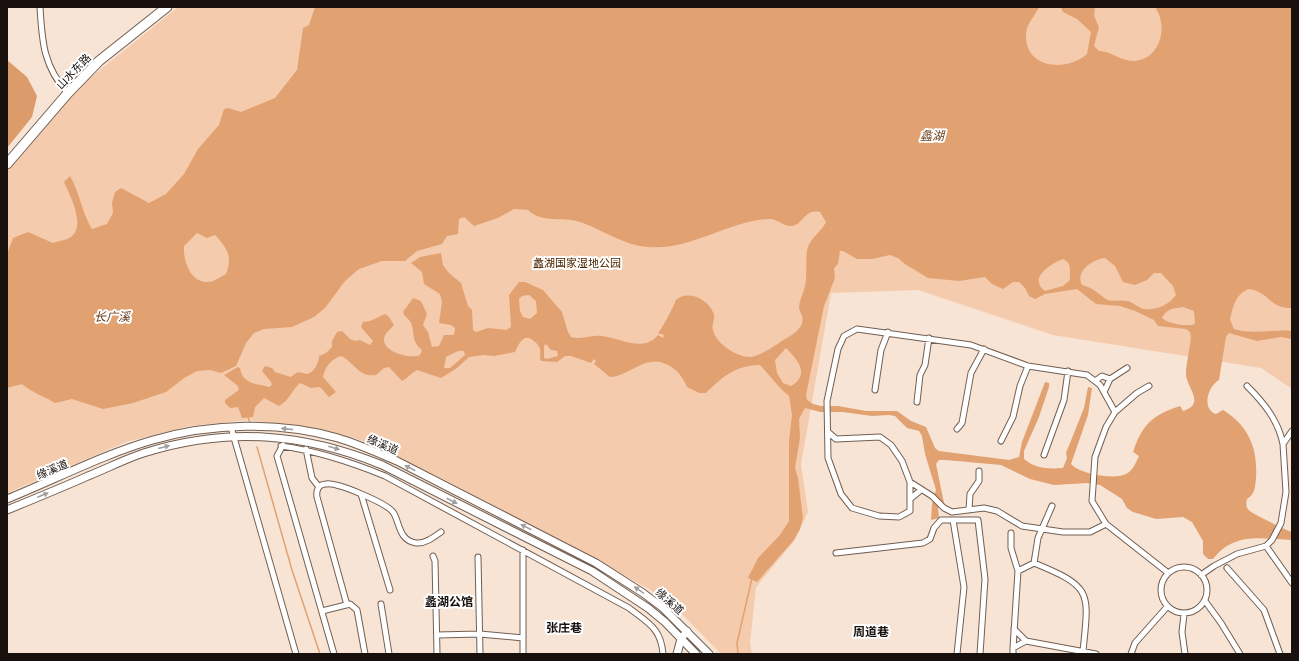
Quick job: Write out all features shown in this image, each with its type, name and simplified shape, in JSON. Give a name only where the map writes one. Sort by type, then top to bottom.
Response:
[{"type":"highway","name":"山水东路","points":[[7,164],[68,93],[112,49],[167,7]]},
{"type":"main road","name":"缘溪道","points":[[7,499],[123,450],[153,440],[183,433],[231,427],[264,427],[313,432],[368,448],[596,563],[643,593],[663,608],[709,654]]},
{"type":"main road","name":"缘溪道","points":[[7,510],[128,458],[195,440],[233,438],[296,439],[353,453],[382,465],[592,571],[648,608],[696,654]]},
{"type":"main road","points":[[677,654],[681,639],[687,631]]},
{"type":"street","points":[[40,7],[43,51],[60,85],[68,93]]},
{"type":"street","points":[[828,445],[836,439],[880,437],[891,445],[902,461],[910,482],[910,511],[899,517],[879,516],[852,508],[841,494],[828,458],[827,406],[838,349],[844,336],[857,329],[888,332],[971,345],[1028,366],[1087,375],[1095,381],[1104,392],[1116,412]]},
{"type":"street","points":[[875,390],[881,350],[888,332]]},
{"type":"street","points":[[918,402],[920,375],[926,365],[929,338]]},
{"type":"street","points":[[957,428],[962,422],[971,372],[984,349]]},
{"type":"street","points":[[1001,441],[1013,418],[1020,386],[1028,366]]},
{"type":"street","points":[[1104,392],[1110,379],[1127,368]]},
{"type":"street","points":[[1044,455],[1064,400],[1068,371]]},
{"type":"street","points":[[1095,381],[1102,376],[1110,379]]},
{"type":"street","points":[[1149,386],[1137,393],[1116,412],[1106,427],[1095,457],[1092,501],[1106,524],[1168,572]]},
{"type":"street","points":[[1201,575],[1214,566],[1237,554],[1266,546],[1272,540],[1281,523],[1286,492],[1284,444],[1279,427],[1262,401],[1247,386]]},
{"type":"street","points":[[231,427],[296,654]]},
{"type":"street","points":[[1284,444],[1292,431]]},
{"type":"street","points":[[828,432],[836,439]]},
{"type":"street","points":[[296,439],[281,446],[277,456],[334,654]]},
{"type":"street","points":[[281,446],[306,450],[344,460],[385,476],[523,550],[629,608],[655,629],[662,640],[663,654]]},
{"type":"street","points":[[306,450],[312,478],[319,486]]},
{"type":"street","points":[[969,510],[970,494],[979,481],[978,471]]},
{"type":"street","points":[[910,482],[932,496],[944,508],[952,512],[984,508],[997,511],[1022,526],[1042,530],[1090,532],[1106,524]]},
{"type":"street","points":[[347,605],[316,497],[316,492],[319,486],[327,483],[361,494],[385,504],[394,513],[397,524],[403,536],[415,543],[430,540],[441,532]]},
{"type":"street","points":[[910,499],[922,490]]},
{"type":"street","points":[[361,494],[390,590]]},
{"type":"street","points":[[1034,563],[1038,538],[1052,506]]},
{"type":"street","points":[[836,553],[923,543],[930,539],[934,528],[942,520],[978,520],[985,579],[980,654]]},
{"type":"street","points":[[953,520],[964,587],[957,654]]},
{"type":"street","points":[[1011,533],[1011,548],[1018,571],[1013,654]]},
{"type":"street","points":[[1266,546],[1292,583]]},
{"type":"street","points":[[523,550],[523,654]]},
{"type":"street","points":[[432,556],[435,561],[437,654]]},
{"type":"street","points":[[478,557],[480,654]]},
{"type":"street","points":[[1018,571],[1034,563],[1057,572],[1077,584],[1086,596],[1088,607],[1083,651]]},
{"type":"street","points":[[1188,566],[1198,571],[1201,575],[1205,580],[1207,590],[1205,601],[1197,609],[1184,614],[1167,607],[1162,599],[1160,590],[1162,580],[1168,572],[1177,567],[1188,566]]},
{"type":"street","points":[[1227,568],[1264,610],[1280,654]]},
{"type":"street","points":[[1205,601],[1221,623],[1240,654]]},
{"type":"street","points":[[322,611],[350,604],[357,610],[365,654]]},
{"type":"street","points":[[381,604],[389,654]]},
{"type":"street","points":[[1131,654],[1135,643],[1167,607]]},
{"type":"street","points":[[1184,614],[1182,632],[1185,654]]},
{"type":"street","points":[[1014,629],[1026,641],[1096,654]]},
{"type":"street","points":[[437,635],[480,634],[523,638]]},
{"type":"street","points":[[1013,648],[1026,641]]},
{"type":"green space","name":"蠡湖国家湿地公园","points":[[178,7],[1292,7],[1292,389],[1261,368],[1053,335],[918,290],[831,293],[801,464],[808,512],[795,540],[756,587],[750,643],[752,654],[721,654],[684,616],[649,589],[439,477],[355,438],[296,426],[249,420],[190,426],[126,442],[7,493],[7,170],[75,90]]},
{"type":"shaded area","points":[[7,60],[27,77],[37,96],[32,117],[7,148]]},
{"type":"water","name":"蠡湖","points":[[315,7],[1039,7],[1027,27],[1026,35],[1028,46],[1032,55],[1040,61],[1059,65],[1079,60],[1087,54],[1091,32],[1077,19],[1063,12],[1061,7],[1093,7],[1095,9],[1094,16],[1099,27],[1094,46],[1099,51],[1107,52],[1132,61],[1142,60],[1155,49],[1159,42],[1161,24],[1155,7],[1292,7],[1292,308],[1273,303],[1261,293],[1249,289],[1244,291],[1235,302],[1230,320],[1234,329],[1241,331],[1292,331],[1292,339],[1281,337],[1257,341],[1229,333],[1226,337],[1219,380],[1209,392],[1207,403],[1211,411],[1216,414],[1223,410],[1232,416],[1250,439],[1255,457],[1256,478],[1253,493],[1247,499],[1246,503],[1248,509],[1260,517],[1292,532],[1292,540],[1260,538],[1240,540],[1221,550],[1213,559],[1208,559],[1203,554],[1203,541],[1192,522],[1183,517],[1156,519],[1133,512],[1127,508],[1122,499],[1100,485],[1087,483],[1054,485],[1030,479],[1001,465],[946,460],[939,460],[936,464],[944,503],[938,508],[939,518],[931,520],[932,504],[936,490],[925,454],[922,436],[919,431],[907,428],[895,416],[872,416],[843,412],[820,412],[805,408],[799,419],[800,438],[795,468],[798,478],[803,518],[800,529],[793,541],[757,582],[748,578],[758,558],[780,535],[789,521],[789,441],[792,415],[789,396],[760,365],[744,367],[730,373],[706,393],[699,393],[687,387],[681,376],[673,368],[666,364],[658,362],[644,363],[617,376],[610,377],[594,364],[596,361],[594,359],[591,363],[571,356],[565,356],[557,362],[541,361],[540,349],[536,343],[525,338],[520,342],[515,352],[494,356],[484,355],[469,357],[457,368],[441,378],[417,370],[402,381],[389,367],[384,368],[376,375],[365,374],[341,356],[331,361],[324,373],[323,377],[336,392],[329,397],[320,387],[311,388],[300,383],[279,406],[264,398],[255,407],[253,417],[242,418],[238,407],[230,408],[225,403],[225,400],[239,390],[238,386],[224,375],[238,367],[247,380],[255,384],[269,387],[272,385],[271,382],[262,371],[265,366],[272,368],[275,372],[291,377],[296,373],[309,373],[316,367],[319,356],[326,353],[332,347],[332,341],[337,332],[342,331],[350,339],[355,341],[360,340],[370,345],[373,341],[361,327],[363,322],[370,321],[385,314],[394,325],[387,332],[384,339],[389,349],[399,354],[411,356],[420,355],[422,350],[416,343],[411,323],[403,312],[413,298],[421,301],[427,314],[423,325],[428,332],[432,347],[439,346],[444,335],[454,335],[455,328],[451,325],[439,323],[442,302],[440,294],[424,284],[422,272],[411,263],[420,257],[441,253],[443,265],[449,273],[461,283],[468,306],[472,310],[473,330],[476,332],[488,328],[506,330],[511,327],[509,295],[519,282],[525,282],[543,290],[562,312],[571,337],[579,338],[602,336],[639,344],[646,343],[658,335],[663,338],[664,335],[658,333],[676,300],[681,297],[692,296],[703,301],[712,310],[714,315],[712,326],[713,330],[718,340],[723,345],[739,355],[750,357],[759,355],[790,336],[798,330],[801,325],[803,319],[799,306],[805,285],[808,246],[826,222],[820,212],[807,215],[799,223],[792,226],[772,219],[754,221],[679,245],[664,247],[639,246],[580,222],[540,217],[528,210],[514,209],[498,218],[474,226],[464,217],[459,219],[458,234],[447,236],[442,244],[417,251],[405,261],[382,261],[359,269],[345,281],[325,308],[314,317],[292,327],[264,329],[254,333],[246,343],[236,366],[221,373],[210,370],[197,371],[184,378],[166,392],[133,403],[103,409],[72,399],[55,403],[30,390],[22,384],[7,388],[7,254],[13,238],[28,232],[53,243],[71,237],[77,226],[77,218],[73,202],[64,182],[70,176],[92,229],[107,224],[113,213],[112,203],[115,192],[121,188],[149,203],[166,194],[184,174],[198,149],[219,125],[224,109],[228,108],[241,112],[275,98],[297,70],[303,28],[309,25]],"holes":[[[197,233],[207,238],[215,235],[226,248],[228,253],[229,262],[226,274],[211,282],[199,280],[188,268],[184,246]],[[840,251],[843,251],[857,259],[872,259],[890,255],[898,258],[928,278],[959,281],[985,277],[992,284],[1003,289],[1013,282],[1019,282],[1025,288],[1029,296],[1035,299],[1045,294],[1077,289],[1096,304],[1120,306],[1154,320],[1158,326],[1186,329],[1190,332],[1191,337],[1186,375],[1194,395],[1193,404],[1190,408],[1183,411],[1180,406],[1170,409],[1149,422],[1136,443],[1133,452],[1139,456],[1135,464],[1128,473],[1121,476],[1097,475],[1081,471],[1071,464],[1088,415],[1092,388],[1088,387],[1084,408],[1066,453],[1067,458],[1063,468],[1038,467],[1024,459],[1024,451],[1039,417],[1049,387],[1049,383],[1045,382],[1022,442],[1019,457],[1009,460],[939,451],[935,448],[926,427],[911,421],[897,411],[866,411],[838,406],[821,406],[813,404],[807,400],[806,395],[824,306],[835,278],[834,268],[838,264]],[[1105,258],[1115,266],[1123,282],[1135,285],[1147,280],[1154,273],[1161,273],[1173,286],[1176,295],[1170,302],[1152,309],[1143,309],[1127,301],[1108,300],[1092,289],[1082,285],[1080,280],[1086,267],[1095,261]],[[1063,259],[1066,261],[1070,268],[1070,280],[1063,286],[1045,291],[1040,286],[1040,276],[1053,264]],[[529,295],[536,301],[537,313],[530,319],[523,317],[520,311],[519,299],[522,296]],[[1183,307],[1194,311],[1195,324],[1178,324],[1169,322],[1162,318],[1168,311]],[[546,344],[551,350],[557,351],[558,356],[547,359],[544,358],[544,346]],[[786,348],[798,362],[801,372],[800,377],[791,386],[783,383],[777,373],[775,360]],[[458,351],[464,351],[465,355],[450,368],[444,368],[446,357]]]},
{"type":"waterway","points":[[248,417],[250,423]]},
{"type":"waterway","points":[[257,447],[292,570],[320,654]]},
{"type":"waterway","points":[[738,654],[737,643],[752,578]]},
{"type":"district","name":"蠡湖公馆","points":[[449,601]]},
{"type":"district","name":"张庄巷","points":[[564,627]]},
{"type":"district","name":"周道巷","points":[[871,631]]},
{"type":"water label","name":"长广溪","points":[[112,316]]}]
